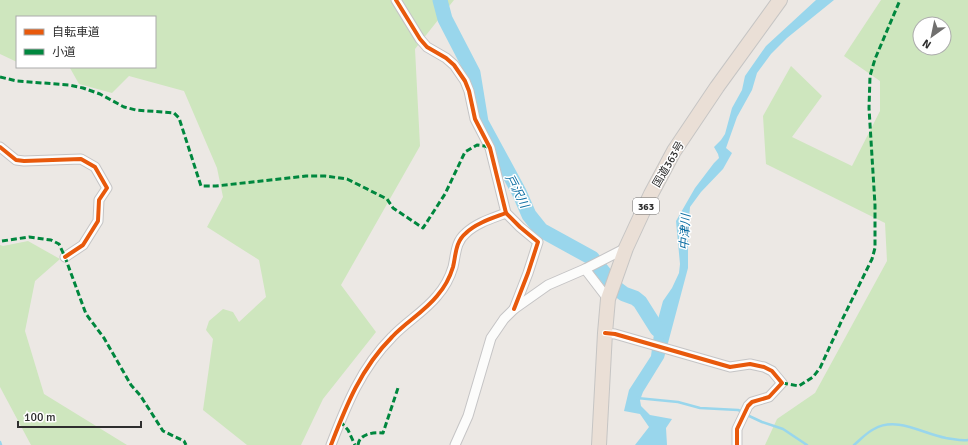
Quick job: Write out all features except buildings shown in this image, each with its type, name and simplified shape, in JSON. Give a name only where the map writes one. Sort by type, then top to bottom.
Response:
[{"type":"highway","name":"国道363号","points":[[599,445],[610,333],[608,299],[626,248],[651,194],[674,151],[780,0]]},
{"type":"street","points":[[396,0],[420,39],[427,46],[454,65],[465,81],[469,91],[475,119],[490,148],[506,212],[520,228],[538,242],[514,309]]},
{"type":"street","points":[[0,147],[16,160],[81,159],[95,167],[107,188],[99,200],[98,221],[83,245],[65,257]]},
{"type":"street","points":[[331,445],[350,397],[372,358],[402,326],[424,310],[438,296],[447,282],[453,266],[459,241],[466,233],[475,227],[506,212]]},
{"type":"street","points":[[456,445],[468,416],[491,338],[504,319],[514,309],[548,285],[584,270],[626,248]]},
{"type":"street","points":[[584,270],[608,299]]},
{"type":"street","points":[[610,333],[730,367],[750,364],[764,367],[772,371],[782,383],[769,397],[752,402],[748,406],[737,429],[736,445]]},
{"type":"green space","points":[[0,0],[454,0],[415,49],[420,146],[341,285],[376,332],[323,399],[301,445],[247,445],[203,410],[213,339],[206,330],[209,321],[223,309],[233,312],[239,322],[266,297],[259,260],[207,227],[223,197],[217,168],[184,91],[129,76],[112,93],[79,84],[70,68],[156,68],[156,16],[16,16],[16,62],[0,54]]},
{"type":"green space","points":[[881,0],[968,0],[968,445],[765,445],[777,419],[815,393],[887,261],[885,223],[766,164],[763,116],[791,66],[822,96],[792,137],[852,166],[880,111],[880,81],[844,56]]},
{"type":"green space","points":[[28,241],[60,259],[35,281],[25,331],[44,394],[127,445],[31,445],[0,387],[0,245],[3,246]]},
{"type":"water","name":"中津川","points":[[816,0],[834,0],[787,38],[771,54],[757,73],[752,90],[737,117],[726,148],[732,153],[723,169],[701,192],[690,207],[688,228],[688,268],[664,358],[643,392],[640,400],[641,406],[650,415],[672,419],[666,428],[667,445],[635,445],[649,427],[640,414],[624,411],[629,390],[651,356],[654,334],[663,301],[672,288],[679,273],[680,264],[676,221],[695,188],[719,158],[714,147],[725,134],[732,108],[742,90],[745,76],[766,46]]},
{"type":"waterway","name":"戸沢川","points":[[440,0],[445,19],[473,73],[481,122],[519,192],[529,215],[541,230],[592,258],[616,288],[640,302],[657,329],[661,332]]},
{"type":"waterway","points":[[637,398],[678,402],[700,408],[738,410],[743,412]]},
{"type":"waterway","points":[[747,415],[783,429],[807,445]]},
{"type":"waterway","points":[[854,445],[874,429],[883,425],[892,424],[910,427],[946,438],[968,440]]},
{"type":"marked path","points":[[782,383],[799,386],[813,377],[820,368],[872,259],[875,248],[875,205],[869,108],[870,76],[875,59],[900,0]]},
{"type":"marked path","points":[[0,77],[17,81],[69,85],[100,94],[124,107],[136,110],[174,113],[179,118],[201,186],[216,186],[306,176],[325,176],[347,179],[387,199],[393,208],[423,228],[445,194],[465,152],[477,145],[490,148]]},
{"type":"marked path","points":[[2,241],[29,237],[51,240],[59,244],[86,314],[104,338],[131,385],[140,395],[163,431],[184,441],[186,445]]},
{"type":"marked path","points":[[358,445],[361,438],[367,434],[383,433],[398,388]]},
{"type":"marked path","points":[[340,421],[348,430],[355,445]]},
{"type":"cycle path","points":[[396,0],[420,39],[427,47],[446,58],[454,65],[465,81],[469,91],[475,119],[490,148],[506,213],[538,242],[514,309]]},
{"type":"cycle path","points":[[0,147],[16,160],[81,159],[95,167],[107,188],[99,200],[98,221],[83,245],[65,257]]},
{"type":"cycle path","points":[[331,445],[342,416],[372,361],[392,337],[432,302],[440,293],[452,271],[458,245],[462,237],[470,229],[506,213]]},
{"type":"cycle path","points":[[605,333],[615,334],[730,367],[750,364],[764,367],[772,371],[782,383],[769,397],[752,402],[748,406],[737,429],[737,445]]}]
